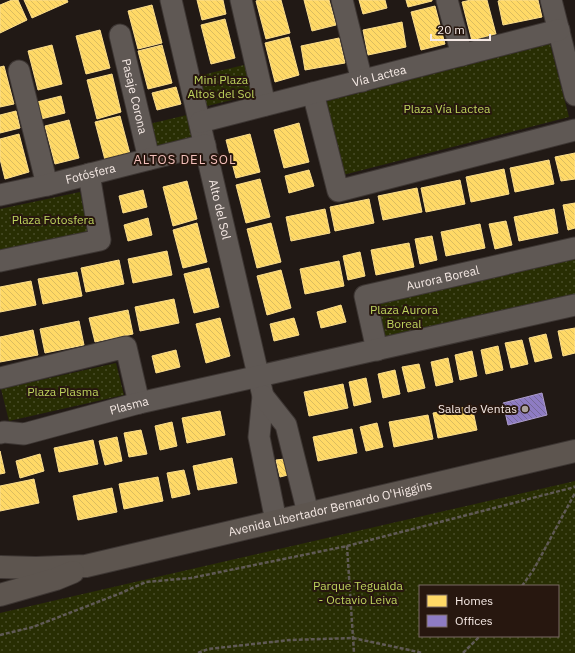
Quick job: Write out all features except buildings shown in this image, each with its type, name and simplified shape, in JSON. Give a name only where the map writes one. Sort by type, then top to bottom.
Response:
[{"type":"main road","name":"Avenida Libertador Bernardo O'Higgins","points":[[0,595],[22,590],[56,579],[86,566],[575,451]]},
{"type":"main road","name":"Avenida Libertador Bernardo O'Higgins","points":[[0,567],[36,568],[86,566]]},
{"type":"street","name":"Alto del Sol","points":[[171,0],[260,387],[259,437],[276,521]]},
{"type":"street","points":[[242,0],[266,105]]},
{"type":"street","points":[[342,0],[362,80]]},
{"type":"street","points":[[447,0],[462,55]]},
{"type":"street","points":[[551,0],[575,95]]},
{"type":"street","name":"Vía Lactea","points":[[200,122],[558,30]]},
{"type":"street","name":"Pasaje Corona","points":[[120,35],[149,159]]},
{"type":"street","points":[[19,71],[47,185]]},
{"type":"street","points":[[313,93],[338,190],[575,130]]},
{"type":"street","name":"Fotósfera","points":[[0,195],[47,185],[205,146]]},
{"type":"street","points":[[0,261],[100,240],[89,174]]},
{"type":"street","name":"Aurora Boreal","points":[[377,350],[365,296],[575,248]]},
{"type":"street","points":[[260,387],[377,350],[575,305]]},
{"type":"street","points":[[0,378],[126,347],[139,403]]},
{"type":"street","name":"Alto del Sol","points":[[260,387],[286,424],[308,514]]},
{"type":"street","name":"Plasma","points":[[0,433],[24,434],[139,403],[260,387]]},
{"type":"path","points":[[0,635],[33,627],[121,594],[146,582],[191,578],[347,546],[575,487]]},
{"type":"path","points":[[523,585],[534,569],[575,493]]},
{"type":"path","points":[[347,546],[354,653]]},
{"type":"path","points":[[464,653],[479,637]]},
{"type":"path","points":[[198,653],[208,649],[290,640],[353,638],[423,653]]},
{"type":"green space","name":"Plaza Vía Lactea","points":[[550,44],[569,117],[343,175],[324,102]]},
{"type":"green space","name":"Mini Plaza Altos del Sol","points":[[248,64],[257,94],[207,106],[198,76]]},
{"type":"green space","points":[[191,114],[196,136],[155,147],[149,124]]},
{"type":"green space","name":"Plaza Fotosfera","points":[[80,192],[89,234],[0,253],[0,209]]},
{"type":"green space","name":"Plaza Aurora Boreal","points":[[575,258],[575,299],[382,342],[373,303]]},
{"type":"green space","name":"Plaza Plasma","points":[[116,363],[124,395],[9,421],[1,389]]},
{"type":"green space","name":"Parque Tegualda - Octavio Leiva","points":[[575,481],[575,653],[0,653],[0,613]]},
{"type":"place","name":"Sala de Ventas","points":[[525,409]]},
{"type":"district","name":"ALTOS DEL SOL","points":[[185,159]]}]
